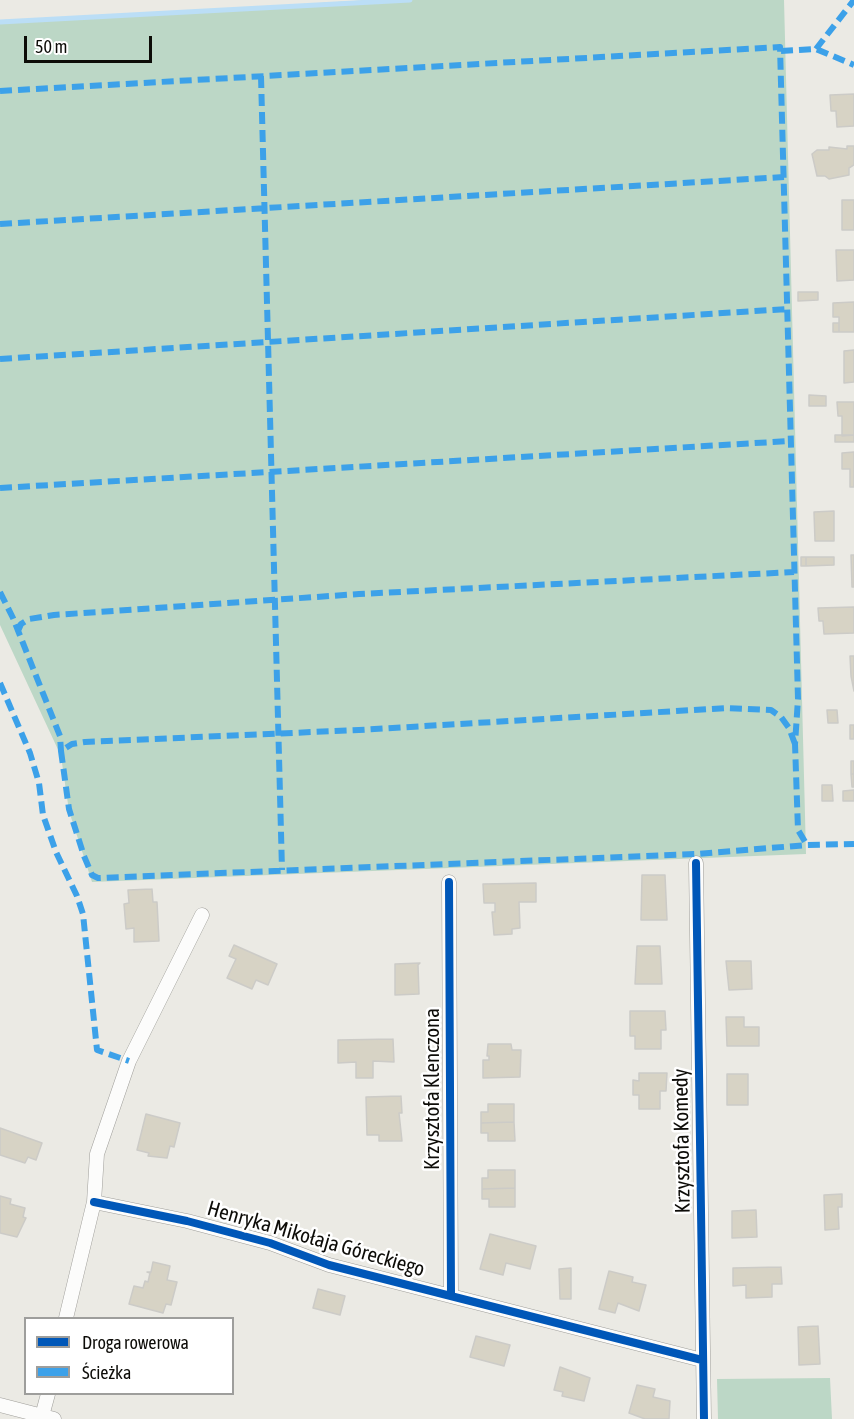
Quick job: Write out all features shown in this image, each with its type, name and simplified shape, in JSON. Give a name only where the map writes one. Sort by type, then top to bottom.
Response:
[{"type":"street","name":"Krzysztofa Komedy","points":[[696,863],[704,1419]]},
{"type":"street","name":"Krzysztofa Klenczona","points":[[449,882],[451,1295]]},
{"type":"street","points":[[66,1317],[94,1202],[97,1154],[129,1061],[202,915]]},
{"type":"street","name":"Henryka Mikołaja Góreckiego","points":[[94,1202],[229,1232],[270,1243],[330,1265],[702,1360]]},
{"type":"street","points":[[0,1405],[48,1418],[48,1395]]},
{"type":"green space","points":[[370,0],[784,0],[806,854],[92,882],[69,811],[61,756],[0,625],[0,22]]},
{"type":"green space","points":[[830,1378],[832,1419],[718,1419],[717,1379]]},
{"type":"building","points":[[854,94],[854,126],[837,127],[836,111],[831,111],[830,95]]},
{"type":"building","points":[[847,146],[854,146],[854,165],[849,168],[849,175],[829,179],[825,176],[817,176],[812,154],[817,150],[829,150],[829,147],[847,149]]},
{"type":"building","points":[[842,200],[854,200],[854,230],[842,230]]},
{"type":"building","points":[[836,250],[854,250],[854,280],[837,281]]},
{"type":"building","points":[[798,292],[818,292],[818,300],[798,301]]},
{"type":"building","points":[[854,302],[854,332],[839,332],[839,317],[833,317],[833,303]]},
{"type":"building","points":[[833,323],[839,323],[839,332],[833,332]]},
{"type":"building","points":[[854,350],[854,382],[844,383],[844,351]]},
{"type":"building","points":[[809,395],[826,396],[826,406],[809,406]]},
{"type":"building","points":[[837,402],[854,402],[854,435],[842,436],[842,416],[838,416]]},
{"type":"building","points":[[835,435],[854,435],[854,442],[835,442]]},
{"type":"building","points":[[854,452],[854,487],[850,487],[850,469],[842,469],[842,453]]},
{"type":"building","points":[[834,511],[834,541],[815,541],[814,512]]},
{"type":"building","points":[[851,555],[854,555],[854,587],[852,587]]},
{"type":"building","points":[[801,557],[806,557],[806,566],[801,566]]},
{"type":"building","points":[[806,557],[834,557],[834,565],[806,566]]},
{"type":"building","points":[[854,607],[854,633],[824,634],[823,621],[819,621],[818,608]]},
{"type":"building","points":[[850,656],[854,656],[854,691],[851,676]]},
{"type":"building","points":[[827,710],[837,710],[838,723],[828,723]]},
{"type":"building","points":[[850,725],[854,725],[854,739],[850,739]]},
{"type":"building","points":[[851,761],[854,761],[854,774],[851,774]]},
{"type":"building","points":[[851,774],[854,774],[854,787],[852,787]]},
{"type":"building","points":[[822,785],[832,785],[833,801],[822,801]]},
{"type":"building","points":[[854,790],[854,801],[843,801],[843,791]]},
{"type":"building","points":[[642,875],[665,875],[667,920],[641,920]]},
{"type":"building","points":[[536,883],[536,902],[519,902],[520,928],[512,929],[512,934],[494,935],[492,912],[495,912],[495,903],[484,903],[483,884]]},
{"type":"building","points":[[152,889],[153,902],[157,902],[159,941],[134,942],[134,928],[126,929],[124,904],[129,903],[128,890]]},
{"type":"building","points":[[234,945],[277,964],[268,985],[256,980],[252,989],[227,978],[236,959],[229,956]]},
{"type":"building","points":[[637,946],[660,946],[662,984],[635,984]]},
{"type":"building","points":[[726,961],[751,961],[752,989],[729,990]]},
{"type":"building","points":[[420,963],[418,965],[419,994],[395,995],[395,964]]},
{"type":"building","points":[[630,1011],[665,1011],[666,1030],[661,1030],[661,1049],[635,1049],[635,1036],[630,1036]]},
{"type":"building","points":[[726,1017],[744,1017],[744,1027],[759,1027],[759,1046],[727,1046]]},
{"type":"building","points":[[393,1039],[394,1062],[373,1061],[373,1078],[356,1078],[356,1062],[338,1063],[338,1040]]},
{"type":"building","points":[[488,1044],[511,1044],[512,1050],[521,1050],[520,1077],[483,1078],[483,1060],[489,1060]]},
{"type":"building","points":[[639,1073],[667,1073],[666,1091],[660,1091],[660,1109],[639,1109],[639,1095],[633,1095],[633,1080],[639,1081]]},
{"type":"building","points":[[727,1074],[748,1074],[748,1105],[727,1105]]},
{"type":"building","points":[[401,1096],[402,1113],[399,1113],[402,1141],[379,1141],[379,1135],[367,1135],[366,1097]]},
{"type":"building","points":[[488,1104],[514,1104],[514,1122],[481,1123],[481,1112],[488,1112]]},
{"type":"building","points":[[146,1114],[180,1123],[174,1147],[170,1146],[167,1158],[148,1156],[149,1153],[137,1150]]},
{"type":"building","points":[[514,1122],[515,1141],[488,1141],[488,1133],[481,1133],[481,1123]]},
{"type":"building","points":[[0,1128],[42,1143],[36,1160],[28,1157],[25,1163],[0,1155]]},
{"type":"building","points":[[488,1170],[515,1170],[515,1188],[482,1189],[482,1178],[488,1178]]},
{"type":"building","points":[[515,1188],[515,1207],[489,1207],[489,1199],[482,1199],[482,1189]]},
{"type":"building","points":[[842,1194],[842,1207],[838,1207],[839,1229],[825,1230],[824,1195]]},
{"type":"building","points":[[0,1196],[11,1199],[10,1204],[25,1208],[23,1217],[26,1218],[17,1237],[0,1233]]},
{"type":"building","points":[[756,1210],[757,1237],[732,1238],[732,1211]]},
{"type":"building","points":[[490,1234],[536,1246],[530,1269],[506,1263],[503,1275],[480,1269]]},
{"type":"building","points":[[153,1262],[170,1266],[167,1280],[177,1282],[171,1305],[166,1304],[163,1313],[129,1304],[134,1286],[143,1288],[145,1281],[148,1282],[150,1273],[147,1272],[151,1272]]},
{"type":"building","points":[[781,1267],[782,1284],[772,1284],[772,1297],[746,1298],[746,1285],[733,1286],[733,1268]]},
{"type":"building","points":[[571,1268],[571,1299],[560,1299],[559,1269]]},
{"type":"building","points":[[609,1271],[633,1277],[632,1282],[646,1285],[639,1311],[618,1303],[615,1313],[599,1309]]},
{"type":"building","points":[[318,1289],[345,1296],[340,1315],[313,1308]]},
{"type":"building","points":[[818,1326],[820,1364],[799,1365],[798,1327]]},
{"type":"building","points":[[476,1336],[510,1345],[504,1366],[470,1357]]},
{"type":"building","points":[[560,1367],[590,1378],[584,1401],[562,1396],[563,1392],[554,1390]]},
{"type":"building","points":[[637,1385],[655,1389],[653,1397],[670,1401],[669,1419],[645,1419],[629,1413]]},
{"type":"waterway","points":[[0,22],[410,0]]},
{"type":"marked path","points":[[816,49],[854,0]]},
{"type":"marked path","points":[[0,91],[780,47],[798,699],[795,744],[798,830],[807,845]]},
{"type":"marked path","points":[[781,51],[816,49],[854,65]]},
{"type":"marked path","points":[[261,76],[282,870]]},
{"type":"marked path","points":[[0,224],[784,177]]},
{"type":"marked path","points":[[0,359],[787,309]]},
{"type":"marked path","points":[[0,488],[790,441]]},
{"type":"marked path","points":[[18,631],[21,624],[29,619],[54,615],[359,594],[794,572]]},
{"type":"marked path","points":[[0,592],[13,618],[60,736],[61,751]]},
{"type":"marked path","points":[[0,683],[30,753],[39,783],[43,815],[56,852],[83,914],[97,1050],[129,1061]]},
{"type":"marked path","points":[[795,744],[789,728],[781,717],[771,710],[727,708],[359,730],[85,742],[72,744],[61,751],[69,809],[84,856],[92,875],[98,878],[697,854],[807,845],[854,844]]},
{"type":"cycle path","points":[[696,863],[704,1419]]},
{"type":"cycle path","points":[[449,882],[451,1295]]},
{"type":"cycle path","points":[[94,1202],[187,1221],[270,1243],[329,1265],[702,1360]]}]
